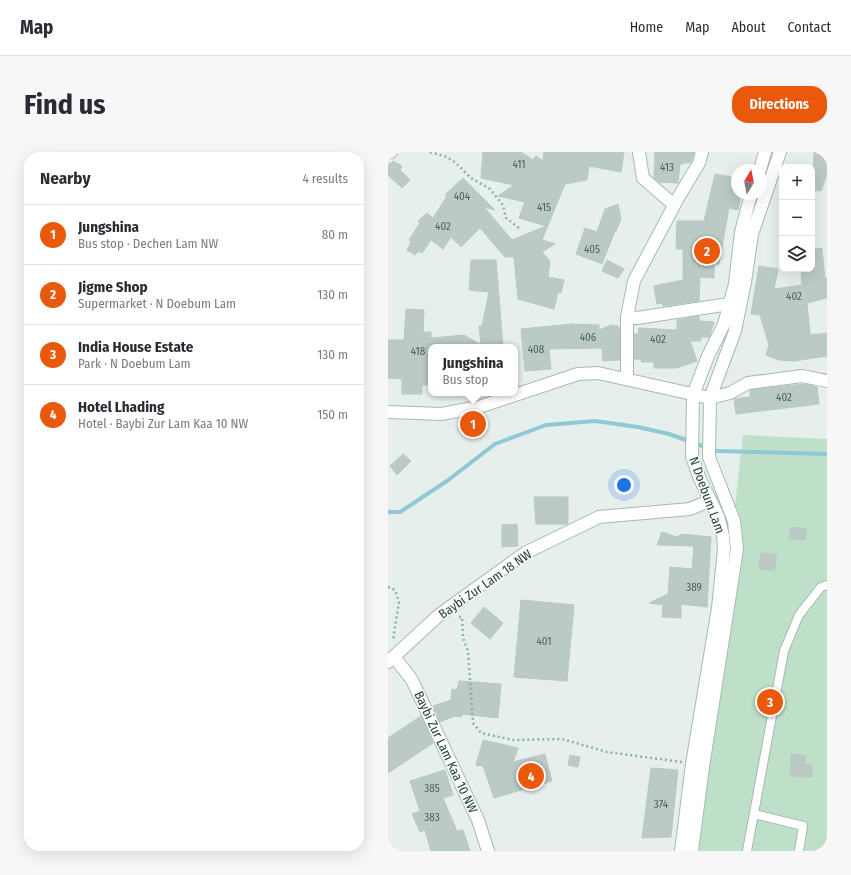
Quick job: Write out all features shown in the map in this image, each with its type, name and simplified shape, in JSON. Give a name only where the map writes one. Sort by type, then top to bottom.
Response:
[{"type":"street","points":[[639,152],[643,178],[674,205]]},
{"type":"street","points":[[627,379],[627,317],[634,281],[674,205],[699,163],[702,152]]},
{"type":"street","points":[[762,164],[765,152]]},
{"type":"street","points":[[692,851],[703,767],[737,548],[734,521],[709,458],[708,429],[710,398],[735,331],[745,282],[752,234],[780,152]]},
{"type":"street","name":"N Doebum Lam","points":[[681,851],[692,764],[723,568],[723,536],[718,516],[709,501],[692,457],[693,395],[708,356],[724,324],[735,284],[741,232],[749,200]]},
{"type":"street","points":[[627,317],[637,318],[729,304]]},
{"type":"street","points":[[518,394],[578,374],[598,373],[710,398],[730,393],[748,383],[802,376],[827,381]]},
{"type":"street","points":[[388,412],[441,414],[479,407],[512,396]]},
{"type":"street","name":"Baybi Zur Lam 18 NW","points":[[391,660],[439,614],[525,553],[599,517],[690,509],[709,501]]},
{"type":"street","name":"Baybi Zur Lam Kaa 10 NW","points":[[391,660],[412,680],[478,820],[488,851]]},
{"type":"lane","points":[[747,851],[784,651],[799,614],[820,587],[827,585]]},
{"type":"lane","points":[[754,814],[803,826],[799,851]]},
{"type":"path","points":[[430,152],[447,157],[456,163],[471,178],[490,189],[503,205],[506,218],[519,228]]},
{"type":"path","points":[[388,587],[395,590],[399,602],[391,649],[391,660]]},
{"type":"path","points":[[439,614],[462,617],[463,638],[468,651],[473,723],[481,733],[513,740],[562,739],[607,752],[692,764]]},
{"type":"green space","points":[[743,435],[827,439],[827,851],[696,851]]},
{"type":"building","points":[[483,152],[521,152],[533,160],[536,156],[543,161],[544,152],[624,152],[621,172],[589,166],[587,180],[565,184],[542,240],[555,244],[542,252],[550,261],[548,277],[564,280],[561,293],[558,292],[554,309],[518,299],[514,257],[505,257],[480,228],[461,247],[451,237],[443,249],[431,240],[422,253],[419,251],[415,255],[407,250],[411,242],[409,240],[420,223],[418,221],[427,213],[433,218],[446,198],[446,194],[463,178],[495,210],[484,207],[512,240],[546,226],[519,218],[525,202],[498,196],[514,185],[481,178]]},
{"type":"building","points":[[655,152],[694,152],[691,162],[680,164],[678,183],[659,182],[654,178]]},
{"type":"building","points":[[814,152],[827,152],[827,174],[821,191],[815,190],[815,164],[813,164]]},
{"type":"building","points":[[388,161],[392,164],[393,161],[402,166],[400,170],[410,180],[402,188],[388,175]]},
{"type":"building","points":[[715,174],[731,177],[731,200],[740,200],[738,210],[729,208],[719,264],[714,264],[714,278],[700,277],[699,301],[663,306],[662,303],[657,304],[654,286],[683,280],[683,249],[676,249],[677,221],[704,221]]},
{"type":"building","points":[[618,204],[621,219],[602,264],[576,254],[585,228],[597,232],[605,209]]},
{"type":"building","points":[[822,248],[825,279],[827,278],[827,298],[807,303],[810,335],[827,333],[827,356],[794,361],[779,360],[766,355],[769,345],[760,315],[751,314],[759,266],[778,269],[774,289],[802,285],[801,272],[815,272],[815,249]]},
{"type":"building","points":[[471,260],[496,260],[503,344],[481,344],[479,326],[482,326],[489,292],[469,290]]},
{"type":"building","points":[[607,260],[624,269],[618,278],[602,271]]},
{"type":"building","points":[[406,309],[424,310],[423,332],[431,332],[431,338],[464,335],[479,344],[428,344],[428,385],[422,385],[422,394],[402,394],[402,379],[388,378],[388,340],[404,340]]},
{"type":"building","points":[[699,316],[699,321],[714,322],[709,337],[701,337],[701,341],[690,341],[697,361],[677,368],[654,368],[654,362],[641,362],[642,359],[634,359],[634,334],[638,334],[639,328],[677,330],[677,320]]},
{"type":"building","points":[[572,324],[599,325],[599,330],[611,325],[618,326],[620,331],[620,360],[603,361],[602,348],[549,349],[551,369],[525,371],[521,329]]},
{"type":"building","points":[[804,384],[817,387],[819,404],[736,414],[734,399],[750,397],[750,390]]},
{"type":"building","points":[[403,454],[411,461],[397,475],[390,466]]},
{"type":"building","points":[[534,497],[568,497],[568,524],[536,524]]},
{"type":"building","points":[[517,524],[518,546],[502,547],[502,525]]},
{"type":"building","points":[[791,527],[807,529],[805,540],[789,538]]},
{"type":"building","points":[[662,532],[677,537],[682,534],[711,537],[707,607],[681,604],[681,618],[662,617],[663,605],[649,603],[668,594],[670,567],[692,569],[694,546],[657,545]]},
{"type":"building","points":[[761,553],[777,555],[774,570],[759,569]]},
{"type":"building","points":[[521,600],[574,605],[567,681],[514,677]]},
{"type":"building","points":[[484,607],[503,623],[490,639],[471,623]]},
{"type":"building","points":[[459,681],[501,684],[498,718],[462,714],[462,717],[455,716],[440,722],[433,706],[451,700],[452,689],[457,690]]},
{"type":"building","points":[[421,716],[433,743],[388,773],[388,738]]},
{"type":"building","points":[[483,740],[518,748],[513,762],[545,754],[552,781],[494,798],[483,766],[476,765]]},
{"type":"building","points":[[791,754],[805,756],[805,765],[812,765],[812,777],[790,776]]},
{"type":"building","points":[[570,755],[580,757],[578,767],[568,765]]},
{"type":"building","points":[[651,768],[678,770],[671,837],[642,838]]},
{"type":"building","points":[[445,770],[453,795],[443,798],[457,831],[463,830],[470,851],[431,851],[425,830],[420,832],[412,814],[420,811],[410,781]]},
{"type":"waterway","points":[[388,512],[400,512],[447,481],[495,444],[546,425],[595,421],[638,427],[669,434],[717,451],[827,454]]},
{"type":"place","name":"Jigme Shop","points":[[707,251]]},
{"type":"place","name":"Jungshina","points":[[473,424]]},
{"type":"place","name":"India House Estate","points":[[770,702]]},
{"type":"place","name":"Hotel Lhading","points":[[531,776]]}]
